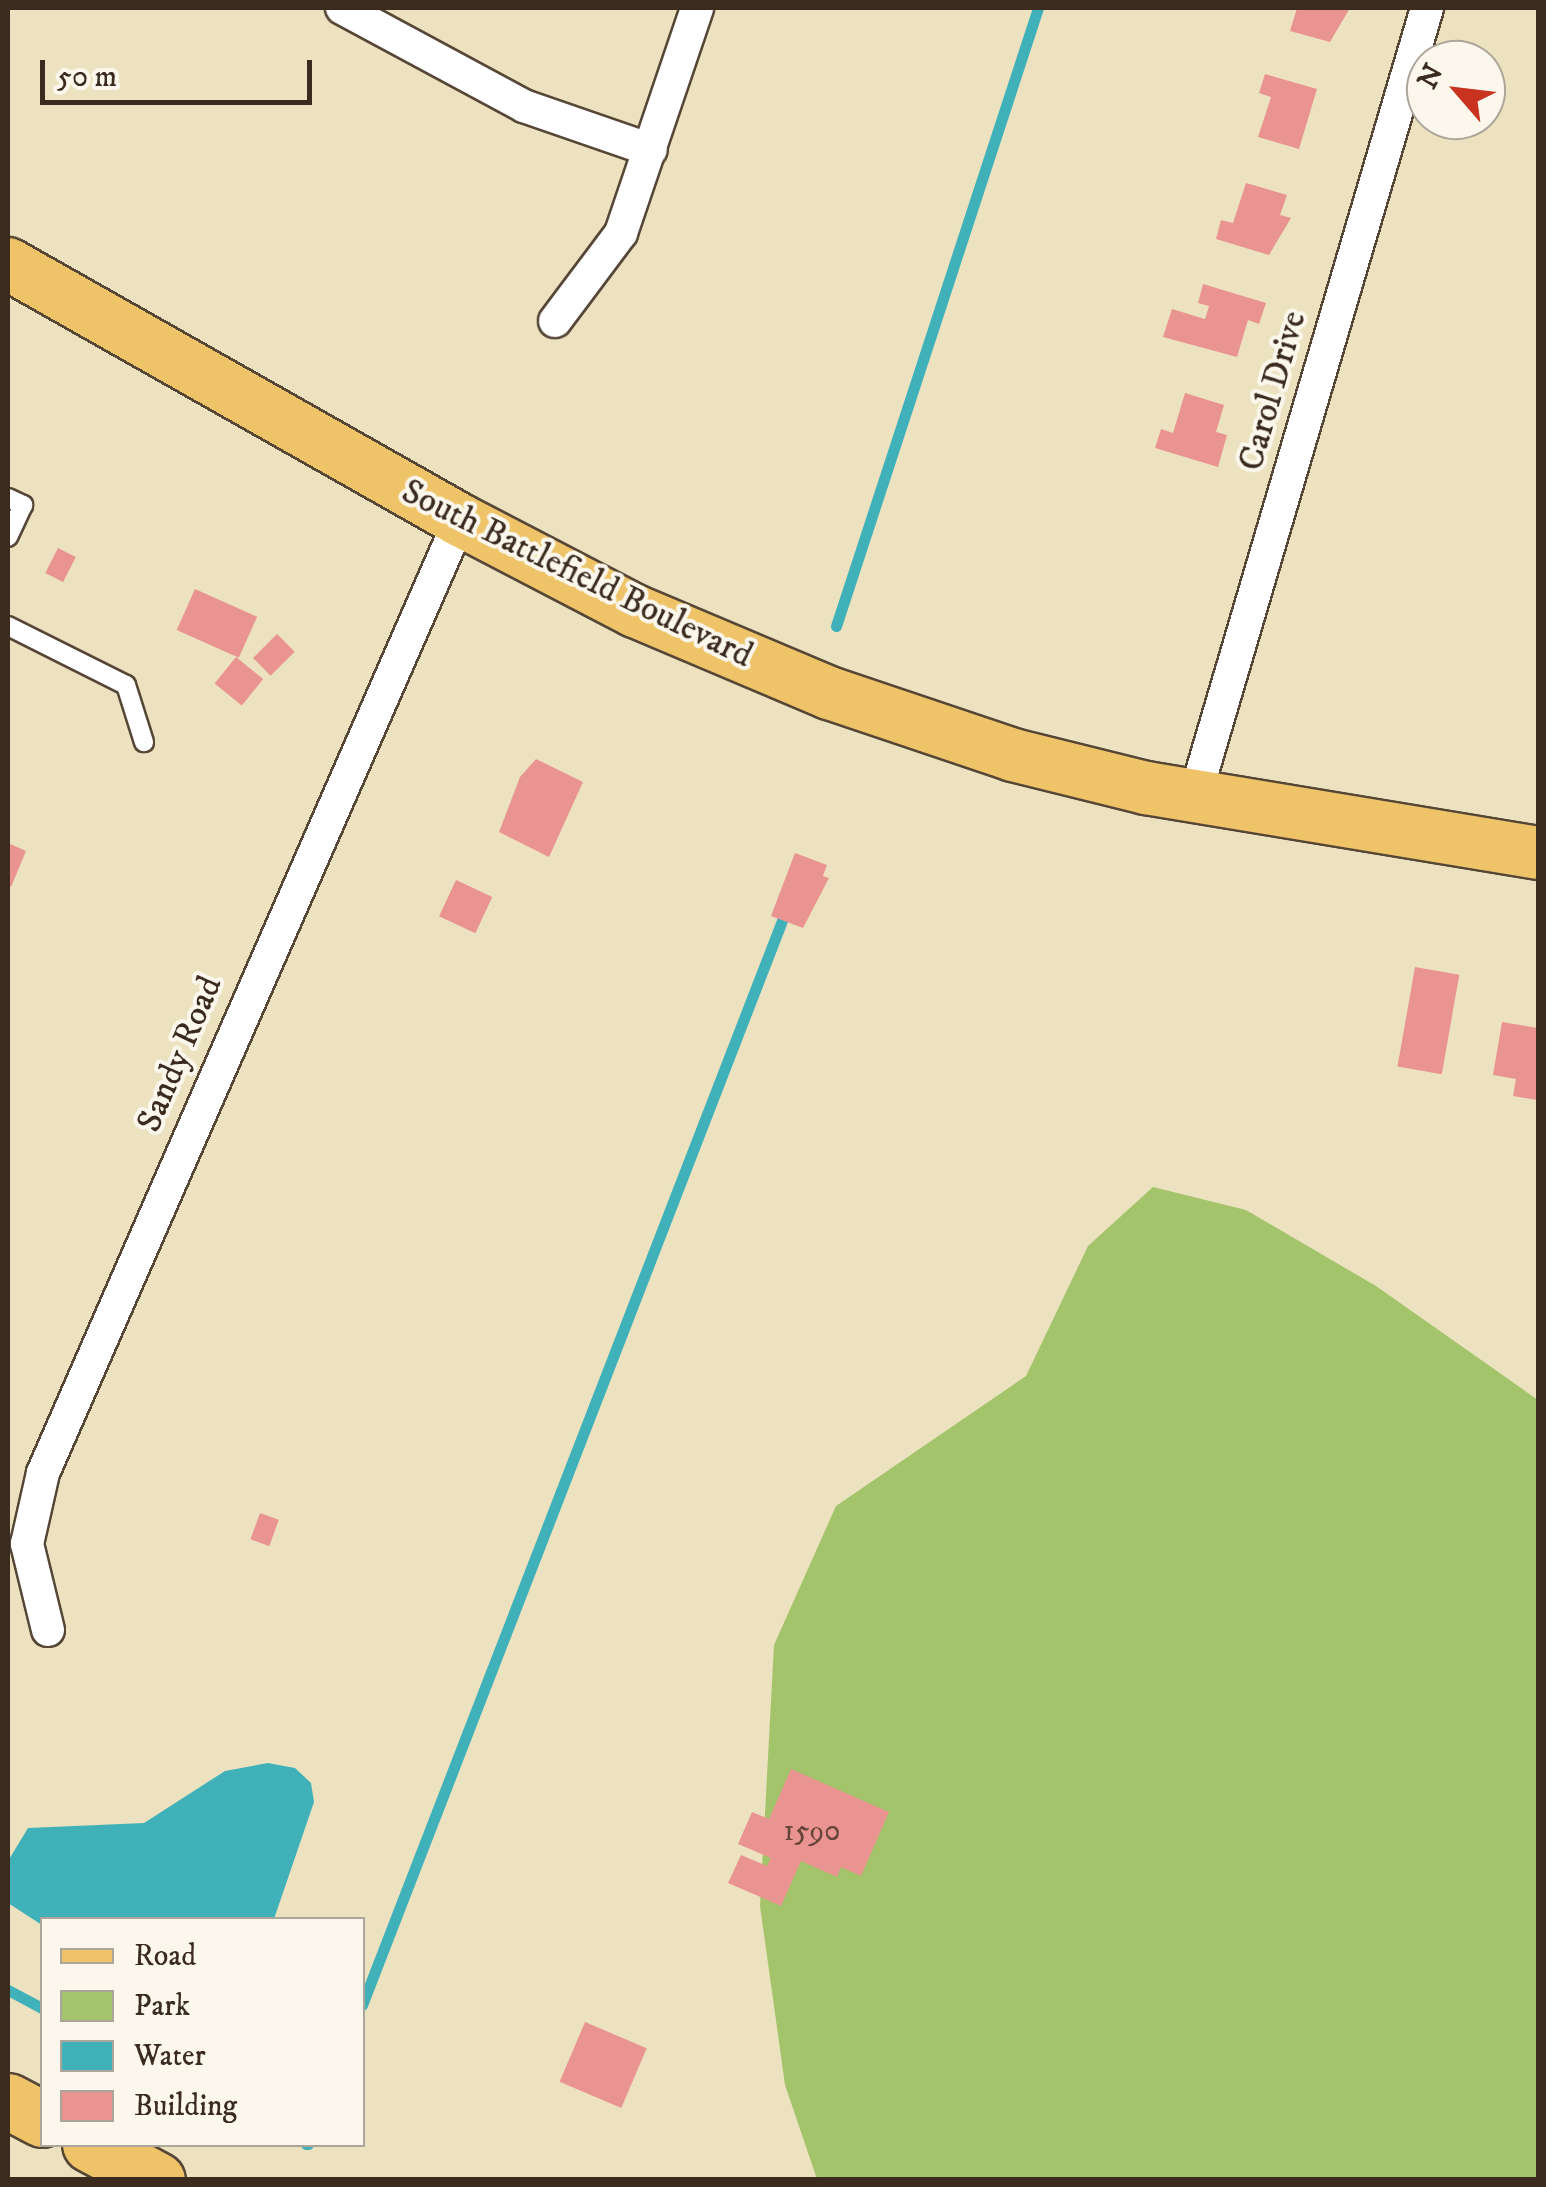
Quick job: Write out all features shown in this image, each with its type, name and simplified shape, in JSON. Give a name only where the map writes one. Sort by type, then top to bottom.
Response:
[{"type":"highway","points":[[8,2101],[40,2118]]},
{"type":"highway","points":[[96,2147],[157,2180]]},
{"type":"main road","name":"South Battlefield Boulevard","points":[[8,264],[460,520],[636,611],[829,694],[1012,755],[1195,796],[1538,852]]},
{"type":"street","points":[[342,8],[524,106],[651,150]]},
{"type":"street","points":[[554,321],[621,233],[698,8]]},
{"type":"street","name":"Carol Drive","points":[[1195,796],[1427,8]]},
{"type":"street","name":"Sandy Road","points":[[48,1630],[27,1544],[43,1472],[460,520]]},
{"type":"lane","points":[[8,498],[23,506],[8,538]]},
{"type":"lane","points":[[8,626],[126,685],[144,742]]},
{"type":"green space","points":[[1153,1187],[1246,1210],[1376,1286],[1538,1400],[1538,2179],[817,2179],[785,2085],[760,1906],[774,1645],[836,1506],[1026,1376],[1088,1246]]},
{"type":"water","points":[[268,1763],[295,1768],[311,1783],[314,1802],[275,1917],[40,1917],[40,1924],[8,1903],[8,1861],[28,1828],[144,1823],[225,1771]]},
{"type":"building","points":[[1297,8],[1350,8],[1330,42],[1290,31]]},
{"type":"building","points":[[1265,74],[1317,89],[1299,149],[1258,137],[1271,97],[1259,93]]},
{"type":"building","points":[[1246,183],[1287,195],[1280,215],[1291,218],[1269,255],[1216,239],[1221,220],[1233,223]]},
{"type":"building","points":[[1203,284],[1266,303],[1259,324],[1248,320],[1237,357],[1163,337],[1172,309],[1205,319],[1209,306],[1198,303]]},
{"type":"building","points":[[1185,393],[1224,405],[1216,432],[1227,435],[1218,467],[1155,448],[1161,429],[1173,433]]},
{"type":"building","points":[[58,548],[76,557],[63,582],[45,573]]},
{"type":"building","points":[[195,589],[257,617],[239,658],[177,630]]},
{"type":"building","points":[[277,634],[295,652],[271,676],[253,658]]},
{"type":"building","points":[[236,657],[263,679],[242,705],[215,683]]},
{"type":"building","points":[[536,759],[583,782],[549,857],[499,832],[520,777]]},
{"type":"building","points":[[8,843],[26,851],[11,887],[8,885]]},
{"type":"building","points":[[795,853],[827,865],[823,876],[829,878],[803,928],[771,916]]},
{"type":"building","points":[[456,880],[492,897],[475,933],[439,916]]},
{"type":"building","points":[[1415,967],[1459,975],[1442,1074],[1397,1066]]},
{"type":"building","points":[[1502,1022],[1538,1028],[1537,1100],[1513,1096],[1516,1079],[1493,1075]]},
{"type":"building","points":[[260,1513],[279,1520],[269,1546],[250,1539]]},
{"type":"building","points":[[791,1769],[889,1812],[861,1876],[841,1867],[837,1877],[801,1861],[781,1906],[728,1883],[741,1855],[767,1866],[771,1858],[738,1844],[752,1812],[769,1819]]},
{"type":"building","points":[[585,2022],[647,2048],[621,2108],[560,2082]]},
{"type":"waterway","points":[[836,626],[1038,8]]},
{"type":"waterway","points":[[365,1997],[783,918]]},
{"type":"waterway","points":[[8,1990],[40,2007]]}]
